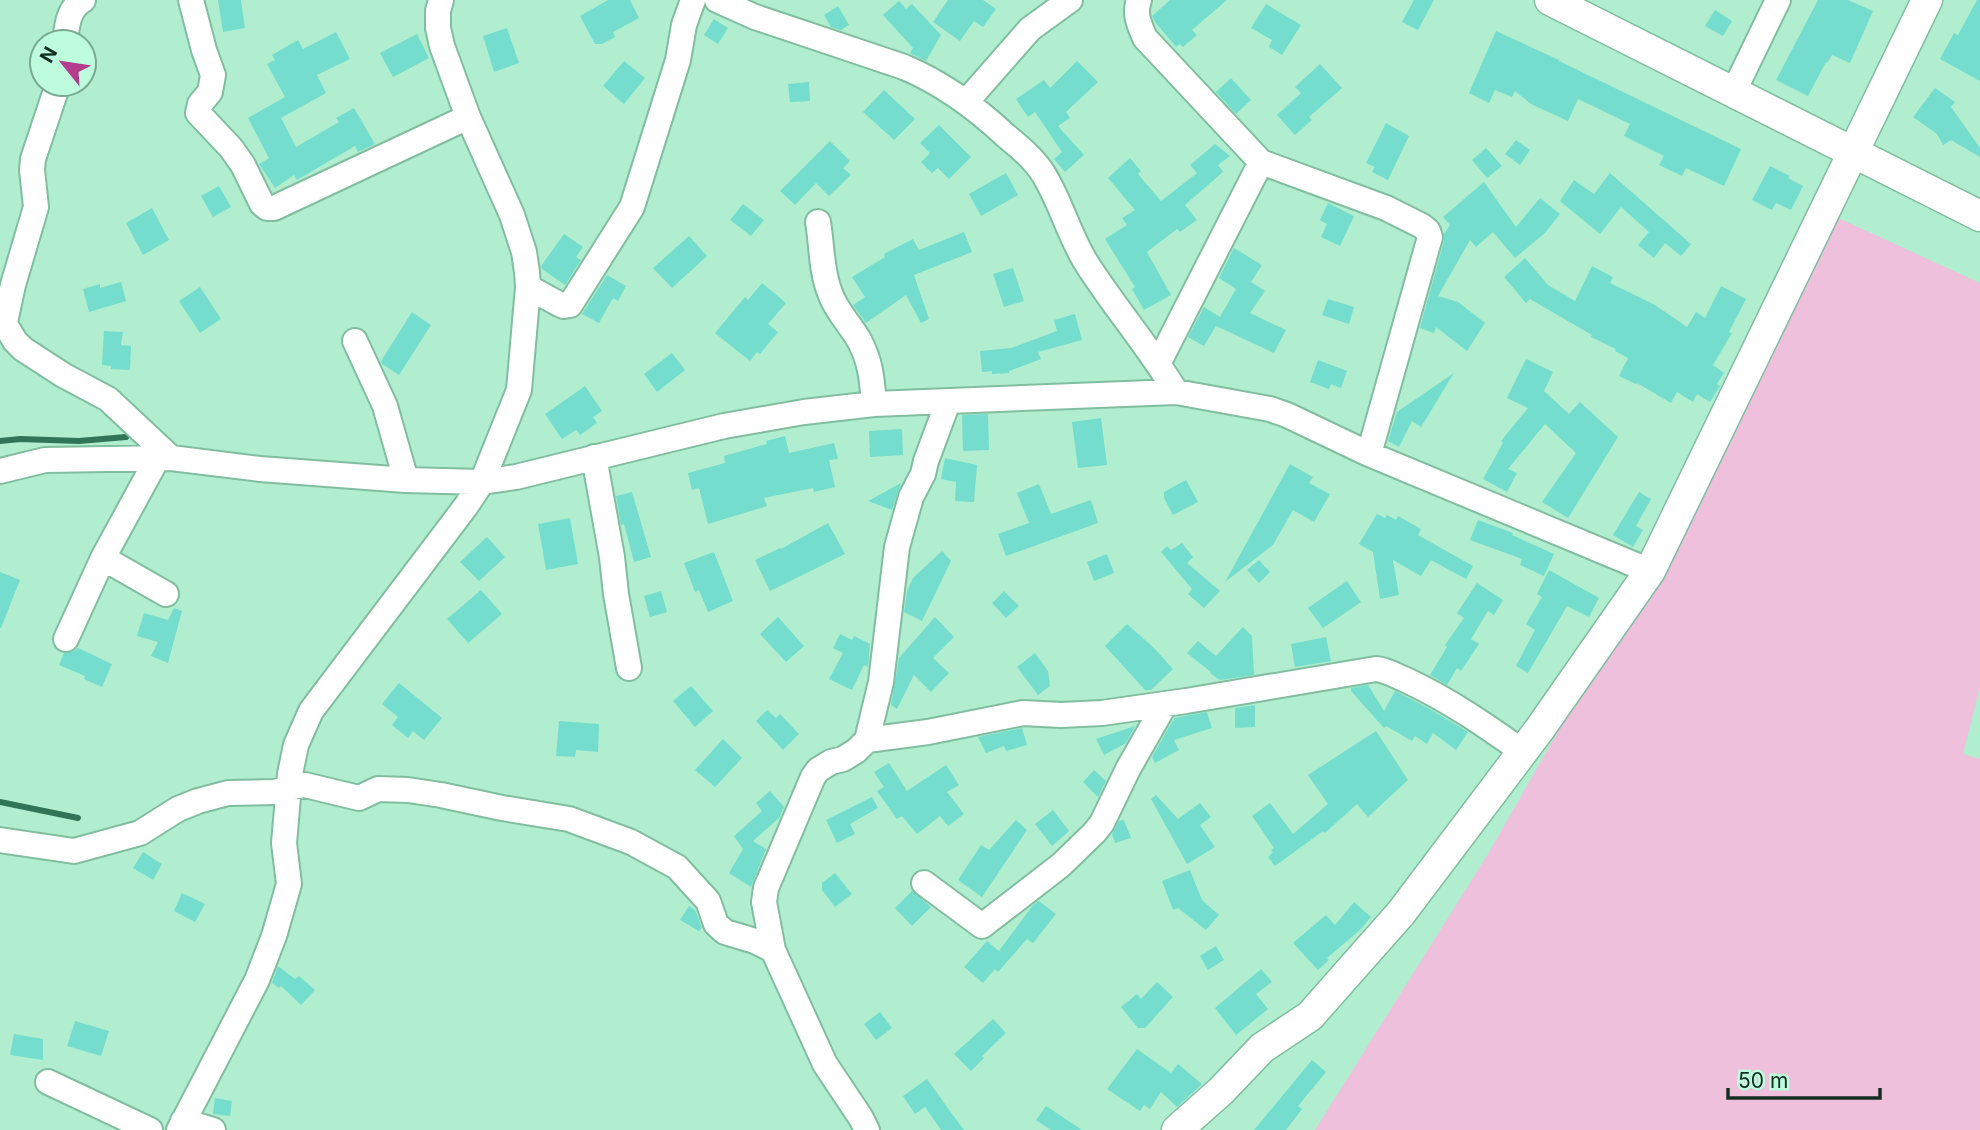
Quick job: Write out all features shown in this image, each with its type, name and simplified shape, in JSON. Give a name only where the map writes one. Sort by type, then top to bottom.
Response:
[{"type":"street","points":[[67,28],[68,18],[83,0]]},
{"type":"street","points":[[191,0],[213,75],[210,92],[200,104],[198,113],[231,148],[243,165],[262,204],[267,208],[274,208],[468,117]]},
{"type":"street","points":[[213,1130],[181,1126],[257,980],[274,936],[289,884],[284,843],[288,788],[296,745],[311,711],[482,482],[519,390],[528,287],[527,262],[512,215],[468,117],[442,46],[438,11],[442,0]]},
{"type":"street","points":[[528,287],[559,304],[570,305],[632,207],[678,60],[684,25],[693,0]]},
{"type":"street","points":[[717,0],[755,17],[921,74],[966,102],[1034,160],[1048,181],[1087,264],[1159,362],[1176,392]]},
{"type":"street","points":[[966,102],[1030,29],[1070,0]]},
{"type":"street","points":[[1139,0],[1136,9],[1138,22],[1145,38],[1261,162],[1386,208],[1428,231],[1430,237],[1369,454]]},
{"type":"street","points":[[1550,0],[1980,216]]},
{"type":"street","points":[[1733,93],[1778,0]]},
{"type":"street","points":[[1177,1130],[1221,1091],[1262,1048],[1310,1016],[1401,913],[1523,752],[1650,571],[1927,0]]},
{"type":"street","points":[[53,98],[33,159],[36,207],[2,319],[23,349],[63,375],[108,399],[164,459]]},
{"type":"street","points":[[1159,362],[1261,162]]},
{"type":"street","points":[[818,222],[825,279],[830,295],[859,340],[872,371],[874,404]]},
{"type":"street","points":[[355,341],[386,407],[406,480]]},
{"type":"street","points":[[0,471],[45,460],[164,459],[406,480],[482,482],[516,477],[724,426],[804,412],[874,404],[1176,392],[1269,409],[1304,422],[1369,454],[1650,571]]},
{"type":"street","points":[[867,1130],[825,1064],[773,950],[764,902],[766,888],[813,777],[818,770],[843,759],[867,740],[881,682],[897,547],[911,497],[923,474],[948,402]]},
{"type":"street","points":[[594,457],[629,668]]},
{"type":"street","points":[[66,639],[103,558],[164,459]]},
{"type":"street","points":[[103,558],[166,594]]},
{"type":"street","points":[[867,740],[928,732],[1023,713],[1102,713],[1381,669],[1468,713],[1523,752]]},
{"type":"street","points":[[923,883],[982,926],[1061,865],[1094,833],[1102,823],[1128,769],[1165,704]]},
{"type":"street","points":[[0,841],[74,851],[141,833],[178,809],[228,793],[275,792],[305,785],[359,799],[378,789],[408,790],[569,819],[631,842],[677,867],[708,901],[716,924],[725,932],[755,941],[773,950]]},
{"type":"street","points":[[48,1082],[150,1130]]},
{"type":"shaded area","points":[[1812,206],[1980,283],[1980,686],[1963,754],[1980,759],[1980,1130],[1315,1130],[1488,854],[1650,571]]},
{"type":"building","points":[[218,0],[241,0],[245,28],[223,32]]},
{"type":"building","points":[[608,0],[630,0],[639,18],[613,32],[615,37],[602,44],[595,44],[580,16]]},
{"type":"building","points":[[948,0],[983,0],[996,9],[983,27],[974,21],[960,41],[933,22]]},
{"type":"building","points":[[1170,0],[1227,0],[1192,30],[1197,35],[1183,47],[1180,44],[1176,47],[1152,16]]},
{"type":"building","points":[[1414,0],[1434,0],[1418,30],[1402,22]]},
{"type":"building","points":[[1818,0],[1848,0],[1873,11],[1850,63],[1832,55],[1808,96],[1776,80]]},
{"type":"building","points":[[1977,0],[1980,0],[1980,81],[1940,59],[1954,33],[1958,35]]},
{"type":"building","points":[[899,1],[906,9],[912,4],[941,35],[926,61],[910,53],[913,48],[883,15]]},
{"type":"building","points":[[1266,4],[1301,25],[1282,55],[1269,47],[1272,40],[1251,28]]},
{"type":"building","points":[[838,6],[849,25],[841,30],[831,27],[824,15]]},
{"type":"building","points":[[1715,10],[1732,21],[1723,36],[1705,26]]},
{"type":"building","points":[[714,19],[728,28],[718,44],[704,35]]},
{"type":"building","points":[[507,28],[519,63],[494,72],[483,36]]},
{"type":"building","points":[[1496,31],[1741,149],[1724,186],[1686,168],[1682,176],[1659,165],[1664,156],[1624,136],[1630,124],[1578,99],[1568,121],[1531,104],[1515,91],[1512,97],[1495,90],[1489,103],[1469,93]]},
{"type":"building","points":[[336,32],[350,59],[317,75],[326,93],[281,118],[296,147],[339,122],[336,118],[354,108],[375,144],[358,152],[355,146],[297,180],[294,175],[275,188],[259,164],[269,158],[248,118],[285,97],[267,64],[275,60],[272,55],[298,40],[303,49]]},
{"type":"building","points":[[417,34],[429,58],[393,77],[380,53]]},
{"type":"building","points":[[624,61],[645,78],[624,104],[603,86]]},
{"type":"building","points":[[1077,61],[1098,82],[1066,112],[1070,118],[1058,126],[1084,155],[1065,172],[1054,159],[1062,152],[1035,112],[1028,117],[1016,99],[1044,80],[1050,88]]},
{"type":"building","points":[[1320,64],[1342,88],[1309,117],[1312,120],[1295,135],[1277,115],[1301,93],[1295,87]]},
{"type":"building","points":[[1231,78],[1251,100],[1236,114],[1216,92]]},
{"type":"building","points":[[809,82],[810,101],[790,102],[788,84]]},
{"type":"building","points":[[1935,88],[1955,102],[1951,107],[1980,148],[1980,157],[1951,140],[1943,145],[1937,134],[1913,117]]},
{"type":"building","points":[[884,90],[915,119],[894,140],[863,112]]},
{"type":"building","points":[[1386,123],[1409,136],[1388,180],[1372,172],[1375,167],[1366,163]]},
{"type":"building","points":[[939,125],[971,157],[949,179],[938,168],[932,173],[921,162],[930,153],[920,143]]},
{"type":"building","points":[[1516,140],[1530,150],[1520,165],[1505,154]]},
{"type":"building","points":[[830,141],[850,161],[843,168],[851,175],[829,196],[816,183],[795,205],[780,191]]},
{"type":"building","points":[[1215,144],[1230,156],[1218,165],[1223,172],[1185,205],[1197,220],[1180,232],[1177,229],[1147,252],[1171,295],[1144,310],[1132,289],[1135,287],[1105,239],[1127,225],[1122,218],[1135,210],[1108,178],[1130,158],[1141,171],[1138,174],[1161,201],[1197,173],[1190,165]]},
{"type":"building","points":[[1486,148],[1502,166],[1487,178],[1472,160]]},
{"type":"building","points":[[1770,166],[1803,186],[1791,210],[1776,203],[1772,210],[1752,200]]},
{"type":"building","points":[[1006,173],[1018,195],[981,216],[969,194]]},
{"type":"building","points":[[1610,173],[1691,244],[1681,256],[1665,243],[1654,258],[1638,245],[1649,232],[1621,207],[1600,234],[1560,201],[1574,180],[1594,194]]},
{"type":"building","points":[[1484,182],[1516,227],[1540,198],[1560,214],[1545,233],[1515,258],[1493,232],[1476,247],[1470,240],[1438,296],[1458,302],[1485,323],[1467,351],[1436,327],[1434,333],[1420,328],[1444,234],[1450,225],[1443,217]]},
{"type":"building","points":[[219,186],[231,207],[213,217],[201,196]]},
{"type":"building","points":[[1328,203],[1354,216],[1340,246],[1321,237],[1327,224],[1320,220]]},
{"type":"building","points":[[743,204],[764,220],[751,236],[730,220]]},
{"type":"building","points":[[152,208],[169,240],[143,255],[126,223]]},
{"type":"building","points":[[964,232],[972,252],[914,275],[929,319],[921,323],[906,295],[866,323],[853,305],[865,297],[852,277],[885,257],[884,254],[913,239],[919,250]]},
{"type":"building","points":[[564,234],[583,247],[576,257],[581,260],[565,285],[541,266]]},
{"type":"building","points":[[689,236],[707,256],[672,288],[653,268]]},
{"type":"building","points":[[1234,248],[1262,265],[1251,282],[1265,291],[1250,313],[1286,330],[1274,353],[1216,326],[1204,346],[1188,337],[1204,307],[1220,317],[1236,289],[1219,278]]},
{"type":"building","points":[[1525,258],[1548,285],[1575,301],[1592,266],[1613,277],[1610,283],[1655,305],[1687,327],[1696,312],[1705,318],[1721,286],[1746,299],[1729,332],[1732,333],[1713,365],[1724,373],[1710,402],[1697,394],[1693,402],[1677,392],[1671,403],[1619,376],[1628,358],[1530,299],[1526,303],[1504,277]]},
{"type":"building","points":[[1013,268],[1024,301],[1004,307],[993,274]]},
{"type":"building","points":[[607,275],[626,286],[618,301],[613,298],[599,323],[582,314]]},
{"type":"building","points":[[121,282],[126,301],[89,312],[83,289]]},
{"type":"building","points":[[762,283],[786,303],[768,324],[778,332],[760,354],[757,352],[750,361],[715,333],[745,297],[748,300]]},
{"type":"building","points":[[200,287],[221,319],[200,333],[179,301]]},
{"type":"building","points":[[1328,299],[1354,307],[1349,324],[1322,315]]},
{"type":"building","points":[[412,312],[431,325],[399,375],[381,361]]},
{"type":"building","points":[[1075,314],[1082,340],[1038,352],[1041,359],[1009,373],[982,372],[980,351],[1011,348],[1057,331],[1054,320]]},
{"type":"building","points":[[104,331],[123,332],[121,345],[131,346],[130,370],[111,369],[111,366],[102,365]]},
{"type":"building","points":[[672,353],[685,370],[657,392],[644,374]]},
{"type":"building","points":[[1526,359],[1553,372],[1544,391],[1569,414],[1580,402],[1618,437],[1568,518],[1542,502],[1576,453],[1545,424],[1508,469],[1517,473],[1507,492],[1483,479],[1503,443],[1501,441],[1528,408],[1507,398]]},
{"type":"building","points":[[1318,360],[1347,371],[1341,388],[1331,384],[1329,389],[1310,382]]},
{"type":"building","points":[[1454,373],[1421,427],[1412,421],[1399,447],[1388,441],[1397,412]]},
{"type":"building","points":[[585,386],[602,411],[593,417],[597,423],[580,435],[576,430],[562,439],[545,414]]},
{"type":"building","points":[[988,414],[989,450],[963,451],[962,415]]},
{"type":"building","points":[[1101,418],[1107,465],[1078,468],[1072,422]]},
{"type":"building","points":[[902,429],[903,455],[870,457],[869,431]]},
{"type":"building","points":[[785,436],[789,453],[834,443],[838,459],[829,460],[835,487],[814,492],[813,488],[764,498],[767,506],[708,524],[699,488],[692,490],[688,473],[725,463],[724,456]]},
{"type":"building","points":[[945,458],[977,465],[974,502],[955,501],[956,482],[941,479]]},
{"type":"building","points":[[1290,464],[1313,477],[1309,483],[1330,494],[1314,522],[1293,510],[1273,545],[1225,582]]},
{"type":"building","points":[[1186,480],[1198,502],[1173,515],[1164,498],[1164,492]]},
{"type":"building","points":[[901,483],[892,510],[868,501]]},
{"type":"building","points":[[1039,484],[1051,514],[1091,500],[1098,523],[1006,556],[998,534],[1029,523],[1017,493]]},
{"type":"building","points":[[632,492],[651,557],[634,562],[624,524],[621,525],[616,496]]},
{"type":"building","points":[[1639,492],[1651,499],[1636,526],[1643,530],[1633,547],[1613,535]]},
{"type":"building","points":[[1377,514],[1396,520],[1398,516],[1421,529],[1418,535],[1473,566],[1466,579],[1431,560],[1421,576],[1393,560],[1399,595],[1380,599],[1373,552],[1359,544]]},
{"type":"building","points":[[570,518],[578,564],[546,570],[538,524]]},
{"type":"building","points":[[1478,520],[1513,533],[1512,535],[1554,554],[1544,576],[1520,565],[1522,559],[1470,540]]},
{"type":"building","points":[[828,523],[845,554],[770,591],[755,560]]},
{"type":"building","points":[[487,537],[505,557],[479,581],[460,562]]},
{"type":"building","points":[[1182,543],[1193,557],[1187,563],[1220,591],[1204,608],[1188,594],[1192,589],[1161,552],[1167,546],[1171,550]]},
{"type":"building","points":[[942,551],[951,561],[922,621],[904,612],[907,591],[913,578]]},
{"type":"building","points":[[714,552],[733,601],[708,612],[699,590],[695,592],[684,563]]},
{"type":"building","points":[[1107,554],[1114,573],[1094,581],[1087,562]]},
{"type":"building","points":[[1259,560],[1270,572],[1259,583],[1247,570]]},
{"type":"building","points":[[1549,570],[1599,598],[1589,617],[1567,606],[1528,673],[1516,666],[1535,630],[1526,624],[1542,597],[1537,594]]},
{"type":"building","points":[[0,572],[20,580],[1,628],[0,628]]},
{"type":"building","points":[[1347,581],[1361,602],[1323,628],[1308,608]]},
{"type":"building","points":[[1477,583],[1503,600],[1494,615],[1488,611],[1471,639],[1479,644],[1461,671],[1457,668],[1447,685],[1430,675],[1447,647],[1445,645],[1464,618],[1457,613]]},
{"type":"building","points":[[481,590],[502,614],[468,643],[447,619]]},
{"type":"building","points":[[661,591],[667,612],[650,617],[644,596]]},
{"type":"building","points":[[1004,591],[1019,606],[1006,618],[992,603]]},
{"type":"building","points":[[174,608],[182,611],[168,663],[151,656],[158,642],[137,636],[144,613],[168,620]]},
{"type":"building","points":[[778,617],[804,646],[786,662],[760,634]]},
{"type":"building","points":[[935,617],[954,637],[933,658],[949,673],[931,692],[914,675],[897,709],[891,705],[899,658]]},
{"type":"building","points":[[1127,624],[1173,669],[1151,690],[1145,690],[1105,646]]},
{"type":"building","points":[[1243,627],[1252,636],[1254,675],[1220,680],[1187,653],[1198,641],[1216,656]]},
{"type":"building","points":[[840,634],[852,640],[854,636],[870,644],[868,667],[864,665],[852,690],[829,679],[843,653],[833,648]]},
{"type":"building","points":[[1326,637],[1331,661],[1295,667],[1291,644]]},
{"type":"building","points":[[78,648],[112,664],[102,687],[59,665],[64,653]]},
{"type":"building","points":[[1035,653],[1048,671],[1050,686],[1038,695],[1017,667]]},
{"type":"building","points":[[399,683],[442,718],[424,740],[413,731],[408,738],[392,725],[398,717],[382,704]]},
{"type":"building","points":[[1368,685],[1384,711],[1395,691],[1468,732],[1456,750],[1433,733],[1427,744],[1415,736],[1412,741],[1386,726],[1384,728],[1351,691],[1351,688]]},
{"type":"building","points":[[691,686],[713,711],[695,727],[673,701]]},
{"type":"building","points":[[1255,705],[1255,727],[1235,728],[1235,708]]},
{"type":"building","points":[[767,710],[776,718],[780,714],[799,734],[783,750],[756,721]]},
{"type":"building","points":[[1207,712],[1212,728],[1174,740],[1179,750],[1155,763],[1152,757],[1174,718]]},
{"type":"building","points":[[559,721],[599,724],[598,752],[576,750],[575,757],[556,756]]},
{"type":"building","points":[[1135,726],[1126,743],[1104,755],[1096,739]]},
{"type":"building","points":[[1022,728],[1027,745],[1006,751],[1004,746],[986,753],[978,737]]},
{"type":"building","points":[[1376,731],[1408,780],[1368,817],[1357,804],[1325,833],[1323,831],[1275,866],[1268,857],[1274,848],[1252,816],[1270,803],[1293,834],[1328,804],[1308,775]]},
{"type":"building","points":[[723,739],[742,758],[715,787],[695,770]]},
{"type":"building","points":[[889,763],[907,791],[946,765],[959,785],[947,792],[964,814],[948,826],[940,816],[917,834],[902,816],[897,819],[877,791],[884,787],[874,772]]},
{"type":"building","points":[[1094,770],[1106,781],[1098,797],[1083,782]]},
{"type":"building","points":[[770,791],[784,807],[779,818],[753,841],[766,849],[751,887],[729,873],[743,849],[734,836],[762,811],[756,803]]},
{"type":"building","points":[[1156,795],[1178,819],[1200,803],[1211,817],[1200,825],[1215,847],[1187,864],[1151,799]]},
{"type":"building","points":[[872,797],[878,808],[850,824],[855,834],[837,843],[826,820]]},
{"type":"building","points":[[1053,810],[1069,831],[1052,846],[1035,824]]},
{"type":"building","points":[[1016,820],[1027,830],[982,897],[958,880],[981,845],[989,850]]},
{"type":"building","points":[[1124,820],[1131,838],[1115,843],[1112,834],[1119,821]]},
{"type":"building","points":[[143,852],[162,864],[153,880],[133,868]]},
{"type":"building","points":[[1190,870],[1202,900],[1219,915],[1206,930],[1178,908],[1173,910],[1162,881]]},
{"type":"building","points":[[835,873],[852,894],[835,907],[822,890],[822,883]]},
{"type":"building","points":[[912,891],[931,907],[912,926],[895,908]]},
{"type":"building","points":[[182,893],[205,904],[195,922],[174,911]]},
{"type":"building","points":[[1039,901],[1056,914],[1033,943],[1027,939],[998,972],[995,969],[983,983],[964,967],[987,941],[999,951],[1033,905]]},
{"type":"building","points":[[1354,902],[1371,917],[1327,958],[1329,960],[1318,970],[1293,943],[1326,915],[1335,925]]},
{"type":"building","points":[[689,906],[695,910],[702,928],[699,931],[680,920]]},
{"type":"building","points":[[1216,946],[1224,960],[1208,970],[1200,956]]},
{"type":"building","points":[[278,966],[295,979],[299,976],[315,990],[301,1005],[281,986],[279,988],[272,983]]},
{"type":"building","points":[[1261,969],[1272,982],[1256,994],[1268,1009],[1236,1035],[1215,1008]]},
{"type":"building","points":[[1157,982],[1173,997],[1145,1028],[1138,1028],[1121,1007],[1137,994],[1141,999]]},
{"type":"building","points":[[880,1012],[892,1028],[876,1040],[864,1024]]},
{"type":"building","points":[[993,1019],[1006,1033],[971,1071],[954,1054]]},
{"type":"building","points":[[75,1021],[109,1031],[101,1056],[67,1046]]},
{"type":"building","points":[[14,1034],[43,1039],[43,1060],[10,1055]]},
{"type":"building","points":[[1137,1049],[1171,1073],[1178,1064],[1202,1084],[1177,1107],[1161,1092],[1150,1109],[1144,1105],[1140,1111],[1107,1089]]},
{"type":"building","points":[[1312,1060],[1326,1072],[1298,1106],[1302,1109],[1286,1130],[1254,1130]]},
{"type":"building","points":[[927,1079],[964,1130],[941,1130],[925,1107],[915,1114],[903,1096]]},
{"type":"building","points":[[215,1098],[232,1101],[230,1116],[213,1114]]},
{"type":"building","points":[[1046,1106],[1082,1130],[1051,1130],[1036,1120]]},
{"type":"waterway","points":[[0,441],[79,441],[126,437]]},
{"type":"waterway","points":[[0,802],[78,818]]}]
